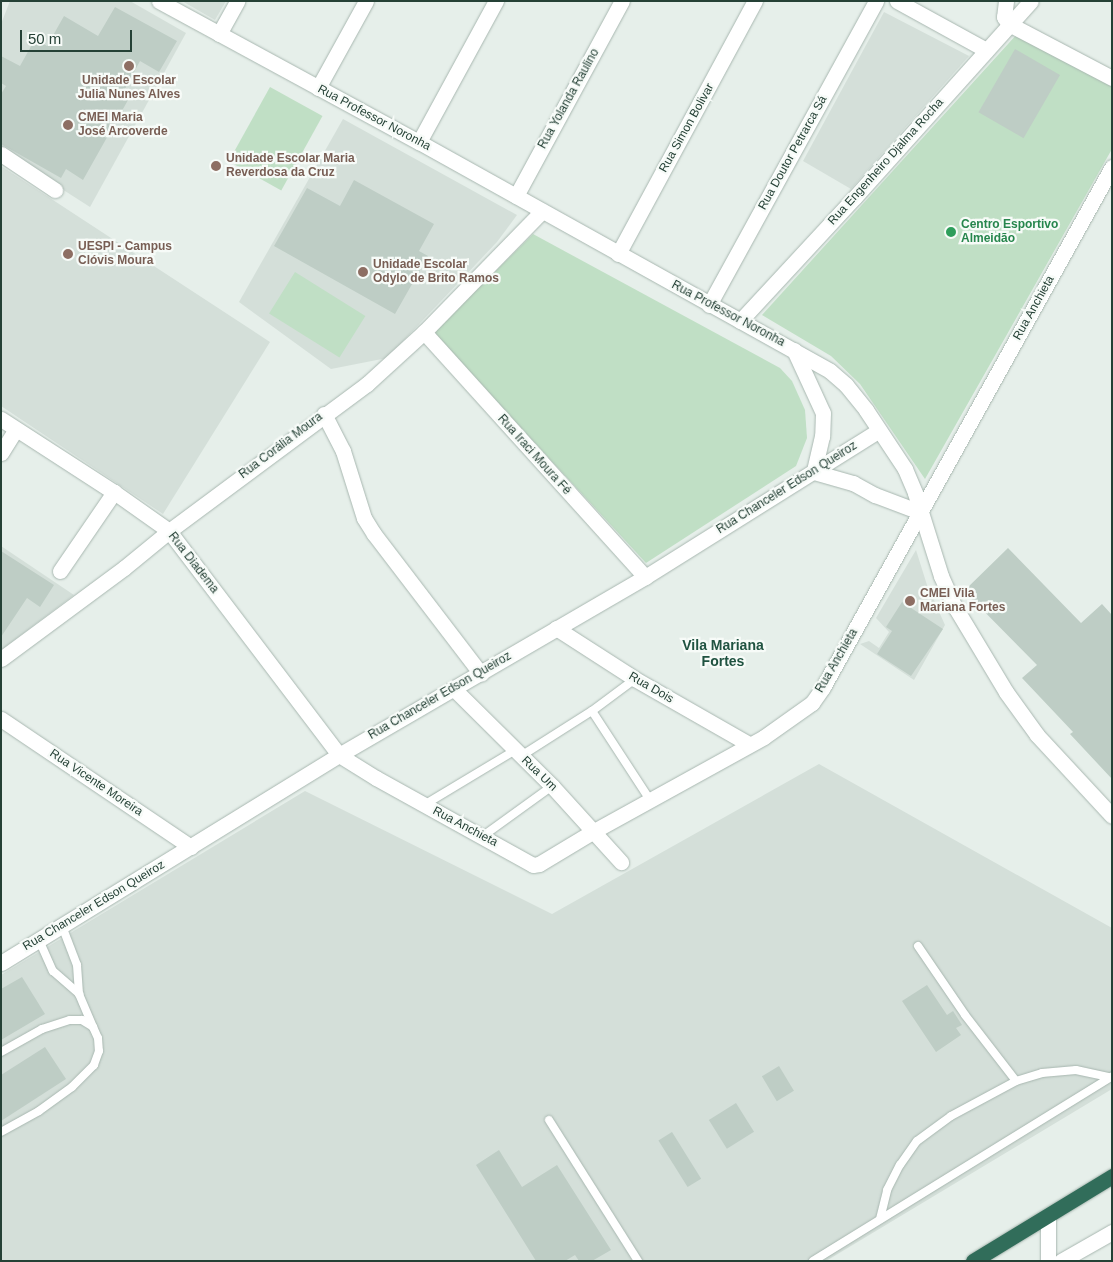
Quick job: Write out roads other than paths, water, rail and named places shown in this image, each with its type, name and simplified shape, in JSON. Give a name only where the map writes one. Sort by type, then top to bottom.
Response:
[{"type":"highway","points":[[973,1261],[1112,1176]]},
{"type":"street","name":"Rua Professor Noronha","points":[[159,1],[419,142],[830,371],[846,385],[905,469],[915,493],[940,576],[955,607],[1006,692],[1036,734],[1112,816]]},
{"type":"street","points":[[219,34],[237,1]]},
{"type":"street","points":[[318,88],[366,1]]},
{"type":"street","points":[[419,142],[496,1]]},
{"type":"street","name":"Rua Yolanda Raulino","points":[[516,196],[622,1]]},
{"type":"street","name":"Rua Simon Bolivar","points":[[618,254],[755,1]]},
{"type":"street","name":"Rua Doutor Petrarca Sá","points":[[710,305],[876,1]]},
{"type":"street","points":[[897,1],[986,50]]},
{"type":"street","points":[[1006,1],[1004,17],[1009,24],[1112,78]]},
{"type":"street","name":"Rua Engenheiro Djalma Rocha","points":[[740,321],[856,197],[1031,1]]},
{"type":"street","points":[[1,154],[55,190]]},
{"type":"street","name":"Rua Anchieta","points":[[339,755],[424,805],[533,865],[539,864],[799,714],[819,694],[1112,168]]},
{"type":"street","name":"Rua Corália Moura","points":[[1,659],[124,568],[168,531],[324,414],[368,384],[424,332],[542,211]]},
{"type":"street","name":"Rua Iraci Moura Fé","points":[[424,332],[645,577]]},
{"type":"street","points":[[794,350],[823,413],[822,436],[814,472],[853,483],[875,495],[920,512]]},
{"type":"street","points":[[324,414],[343,451],[355,493],[369,526],[380,544],[481,674]]},
{"type":"street","name":"Rua Diadema","points":[[1,419],[114,492],[168,531],[339,755]]},
{"type":"street","points":[[1,452],[16,429]]},
{"type":"street","name":"Rua Chanceler Edson Queiroz","points":[[1,963],[339,755],[645,577],[879,430]]},
{"type":"street","points":[[60,571],[114,492]]},
{"type":"street","name":"Rua Dois","points":[[556,628],[635,679],[749,744]]},
{"type":"street","name":"Rua Um","points":[[454,689],[517,754],[552,786],[621,862]]},
{"type":"street","name":"Rua Vicente Moreira","points":[[1,719],[191,847]]},
{"type":"street","points":[[1048,1216],[1048,1261]]},
{"type":"street","points":[[1061,1261],[1112,1232]]},
{"type":"lane","points":[[424,805],[592,711],[635,679]]},
{"type":"lane","points":[[592,711],[650,800]]},
{"type":"lane","points":[[483,836],[552,786]]},
{"type":"lane","points":[[1,1132],[46,1107],[72,1087],[94,1065],[99,1051],[98,1038],[79,994],[77,965],[62,926]]},
{"type":"lane","points":[[39,940],[53,971],[79,994]]},
{"type":"lane","points":[[918,946],[965,1015],[1016,1081]]},
{"type":"lane","points":[[1,1052],[42,1029],[70,1020],[82,1020],[93,1027]]},
{"type":"lane","points":[[880,1220],[887,1190],[900,1165],[917,1141],[951,1116],[1016,1081],[1042,1073],[1076,1070],[1111,1076]]},
{"type":"lane","points":[[813,1261],[1111,1076]]},
{"type":"lane","points":[[549,1120],[638,1261]]},
{"type":"place","name":"Unidade Escolar Julia Nunes Alves","points":[[129,66]]},
{"type":"place","name":"CMEI Maria José Arcoverde","points":[[68,125]]},
{"type":"place","name":"Unidade Escolar Maria Reverdosa da Cruz","points":[[216,166]]},
{"type":"place","name":"Centro Esportivo Almeidão","points":[[951,232]]},
{"type":"place","name":"UESPI - Campus Clóvis Moura","points":[[68,254]]},
{"type":"place","name":"Unidade Escolar Odylo de Brito Ramos","points":[[363,272]]},
{"type":"place","name":"CMEI Vila Mariana Fortes","points":[[910,601]]},
{"type":"district","name":"Vila Mariana Fortes","points":[[723,654]]}]
